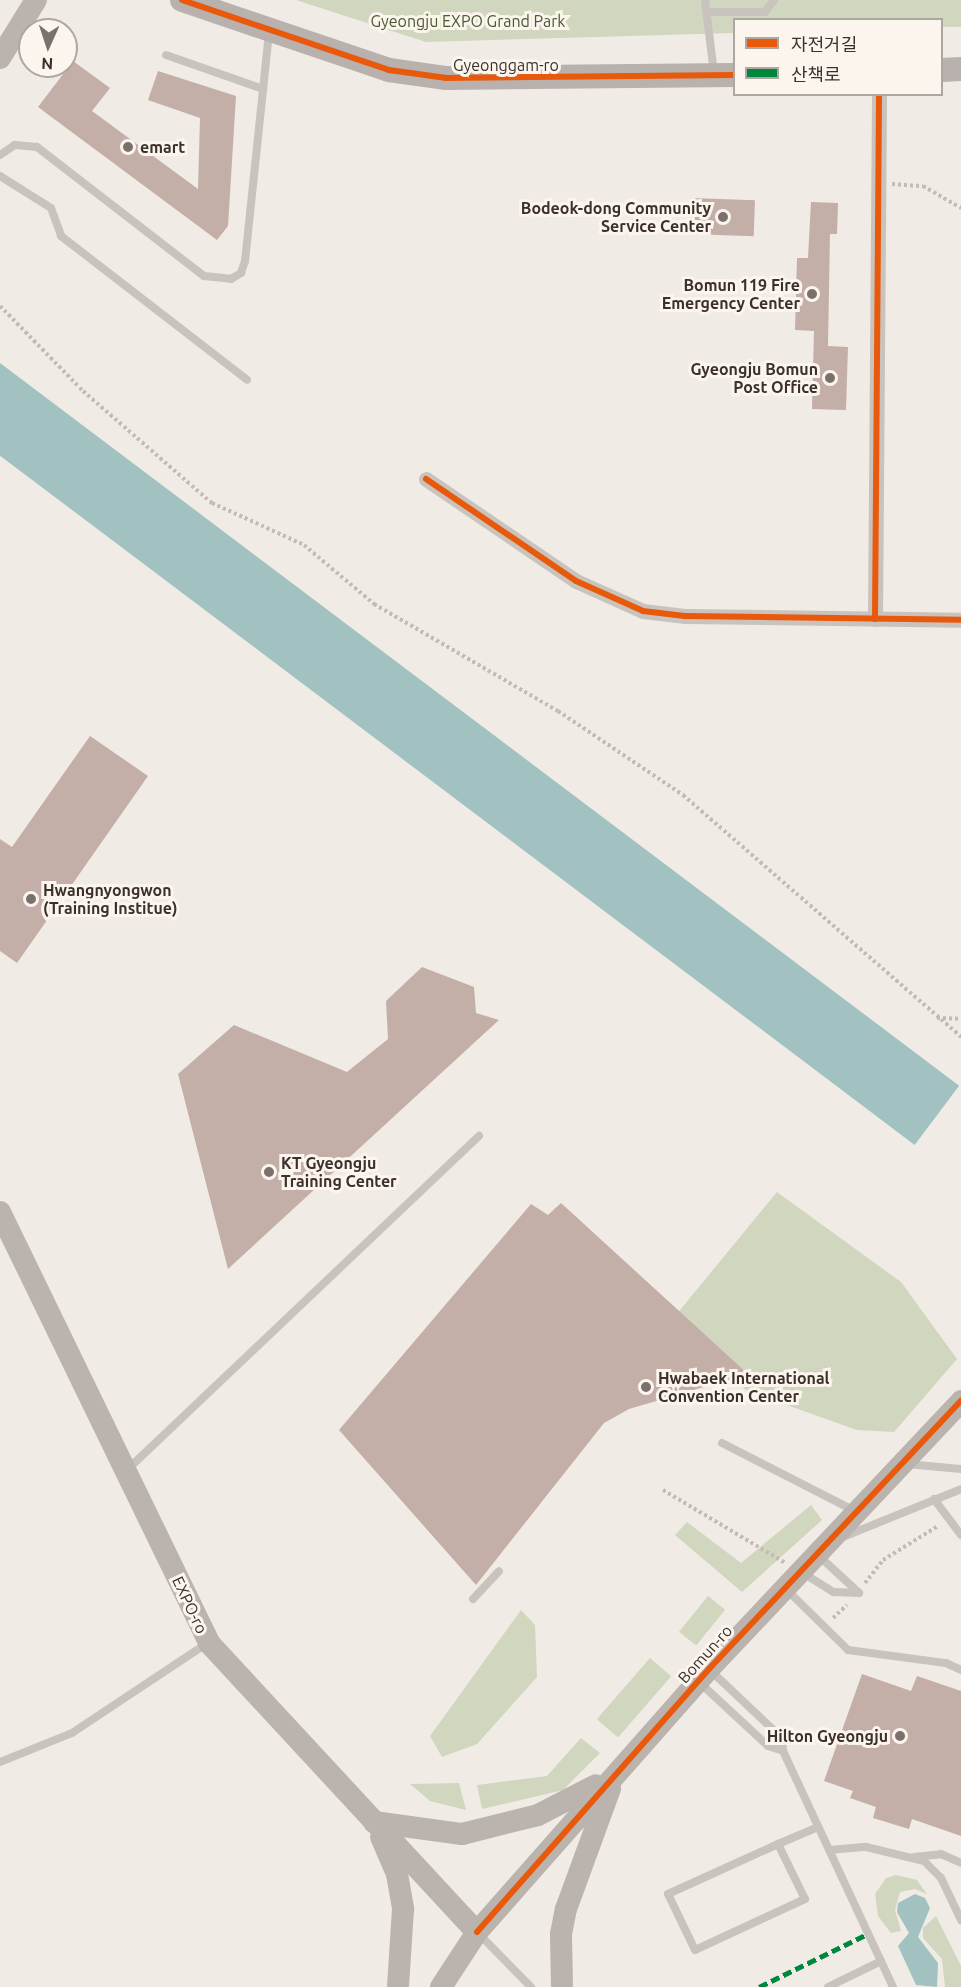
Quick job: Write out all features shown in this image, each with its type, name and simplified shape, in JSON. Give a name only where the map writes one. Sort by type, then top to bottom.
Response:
[{"type":"main road","points":[[0,58],[36,0]]},
{"type":"main road","name":"Gyeonggam-ro","points":[[194,2],[268,31],[388,70],[446,78],[724,75]]},
{"type":"main road","points":[[943,70],[961,69]]},
{"type":"main road","name":"EXPO-ro","points":[[0,1212],[91,1404],[128,1469],[208,1642],[477,1932]]},
{"type":"main road","name":"Bomun-ro","points":[[441,1987],[477,1932],[616,1773],[703,1675],[961,1401]]},
{"type":"main road","points":[[398,1987],[401,1888],[375,1822],[462,1834],[538,1815],[616,1773]]},
{"type":"main road","points":[[562,1987],[561,1934],[566,1909],[616,1773]]},
{"type":"street","points":[[875,619],[879,96]]},
{"type":"street","points":[[426,479],[576,581],[622,605],[677,615],[961,620]]},
{"type":"lane","points":[[705,0],[724,75]]},
{"type":"lane","points":[[707,12],[765,12],[774,0]]},
{"type":"lane","points":[[0,155],[15,145],[37,147],[204,276],[231,279],[242,273],[245,261],[268,31]]},
{"type":"lane","points":[[166,55],[263,89]]},
{"type":"lane","points":[[0,176],[51,208],[61,236],[247,380]]},
{"type":"lane","points":[[128,1469],[479,1136]]},
{"type":"lane","points":[[722,1443],[856,1512]]},
{"type":"lane","points":[[902,1463],[961,1469]]},
{"type":"lane","points":[[859,1593],[821,1550],[961,1489]]},
{"type":"lane","points":[[934,1499],[961,1535]]},
{"type":"lane","points":[[473,1599],[499,1571]]},
{"type":"lane","points":[[793,1580],[833,1592],[859,1593]]},
{"type":"lane","points":[[793,1580],[826,1625],[856,1653],[896,1655],[961,1670]]},
{"type":"lane","points":[[0,1762],[72,1733],[208,1642]]},
{"type":"lane","points":[[703,1675],[768,1746],[783,1751]]},
{"type":"lane","points":[[703,1675],[782,1738],[783,1751],[890,1986]]},
{"type":"lane","points":[[778,1844],[804,1899],[695,1950],[668,1894],[778,1844],[818,1827]]},
{"type":"lane","points":[[829,1850],[866,1846],[914,1857],[942,1854],[961,1863]]},
{"type":"lane","points":[[914,1857],[941,1878],[961,1920]]},
{"type":"lane","points":[[477,1932],[531,1987]]},
{"type":"lane","points":[[828,1987],[880,1961]]},
{"type":"path","points":[[880,184],[922,186],[961,208]]},
{"type":"path","points":[[0,306],[83,391],[212,503],[304,545],[374,604],[558,711],[683,795],[936,1018],[961,1037]]},
{"type":"path","points":[[936,1018],[961,1019]]},
{"type":"path","points":[[663,1490],[793,1580]]},
{"type":"path","points":[[826,1625],[859,1593],[883,1560],[949,1520]]},
{"type":"green space","name":"Gyeongju EXPO Grand Park","points":[[296,0],[961,0],[961,27],[943,27],[943,18],[733,18],[733,33],[426,42]]},
{"type":"green space","points":[[777,1192],[901,1282],[957,1359],[894,1432],[857,1430],[747,1391],[671,1321]]},
{"type":"green space","points":[[811,1505],[822,1520],[742,1592],[675,1535],[687,1522],[741,1563]]},
{"type":"green space","points":[[708,1596],[725,1610],[696,1646],[679,1632]]},
{"type":"green space","points":[[521,1610],[535,1625],[537,1677],[477,1744],[442,1757],[430,1736]]},
{"type":"green space","points":[[650,1658],[671,1676],[618,1738],[597,1719]]},
{"type":"green space","points":[[581,1738],[600,1753],[563,1790],[482,1809],[477,1785],[547,1776]]},
{"type":"green space","points":[[459,1783],[466,1810],[430,1801],[410,1784]]},
{"type":"green space","points":[[896,1875],[917,1880],[927,1894],[915,1889],[900,1892],[895,1910],[901,1931],[891,1933],[878,1916],[875,1894],[886,1878]]},
{"type":"green space","points":[[936,1916],[961,1966],[961,1987],[945,1987],[942,1959],[923,1938],[923,1928]]},
{"type":"water","points":[[0,363],[959,1086],[915,1145],[0,456]]},
{"type":"water","points":[[915,1894],[925,1898],[930,1908],[918,1937],[938,1963],[937,1987],[916,1985],[898,1946],[909,1933],[897,1912],[898,1903]]},
{"type":"building","points":[[78,65],[110,88],[92,111],[198,189],[200,118],[148,100],[158,71],[236,96],[228,226],[217,240],[38,107],[60,78],[78,78]]},
{"type":"building","name":"Bodeok-dong Community Service Center","points":[[691,198],[755,200],[754,236],[690,234]]},
{"type":"building","points":[[811,202],[838,203],[837,234],[830,234],[828,346],[848,347],[846,410],[812,409],[814,331],[795,330],[797,258],[808,258]]},
{"type":"building","name":"Hwangnyongwon (Training Institue)","points":[[90,736],[148,776],[17,963],[0,951],[0,839],[12,847]]},
{"type":"building","name":"KT Gyeongju Training Center","points":[[422,967],[474,987],[476,1013],[499,1020],[228,1269],[178,1074],[234,1025],[347,1072],[388,1039],[386,1001]]},
{"type":"building","points":[[561,1203],[748,1374],[629,1409],[604,1423],[476,1585],[339,1430],[531,1204],[548,1215]]},
{"type":"building","name":"Hilton Gyeongju","points":[[862,1674],[911,1691],[917,1676],[961,1691],[961,1836],[912,1819],[909,1829],[873,1818],[876,1807],[850,1798],[853,1791],[824,1781]]},
{"type":"marked path","points":[[759,1987],[867,1934]]},
{"type":"cycle path","points":[[182,0],[389,70],[446,78],[733,75]]},
{"type":"cycle path","points":[[875,619],[879,96]]},
{"type":"cycle path","points":[[426,479],[576,581],[643,611],[685,616],[961,620]]},
{"type":"cycle path","points":[[477,1932],[709,1669],[961,1401]]},
{"type":"place","name":"emart","points":[[128,147]]},
{"type":"place","name":"Bodeok-dong Community Service Center","points":[[723,217]]},
{"type":"place","name":"Bomun 119 Fire Emergency Center","points":[[812,294]]},
{"type":"place","name":"Gyeongju Bomun Post Office","points":[[830,378]]},
{"type":"place","name":"Hwangnyongwon (Training Institue)","points":[[31,899]]},
{"type":"place","name":"KT Gyeongju Training Center","points":[[269,1172]]},
{"type":"place","name":"Hwabaek International Convention Center","points":[[646,1387]]},
{"type":"place","name":"Hilton Gyeongju","points":[[900,1736]]}]
